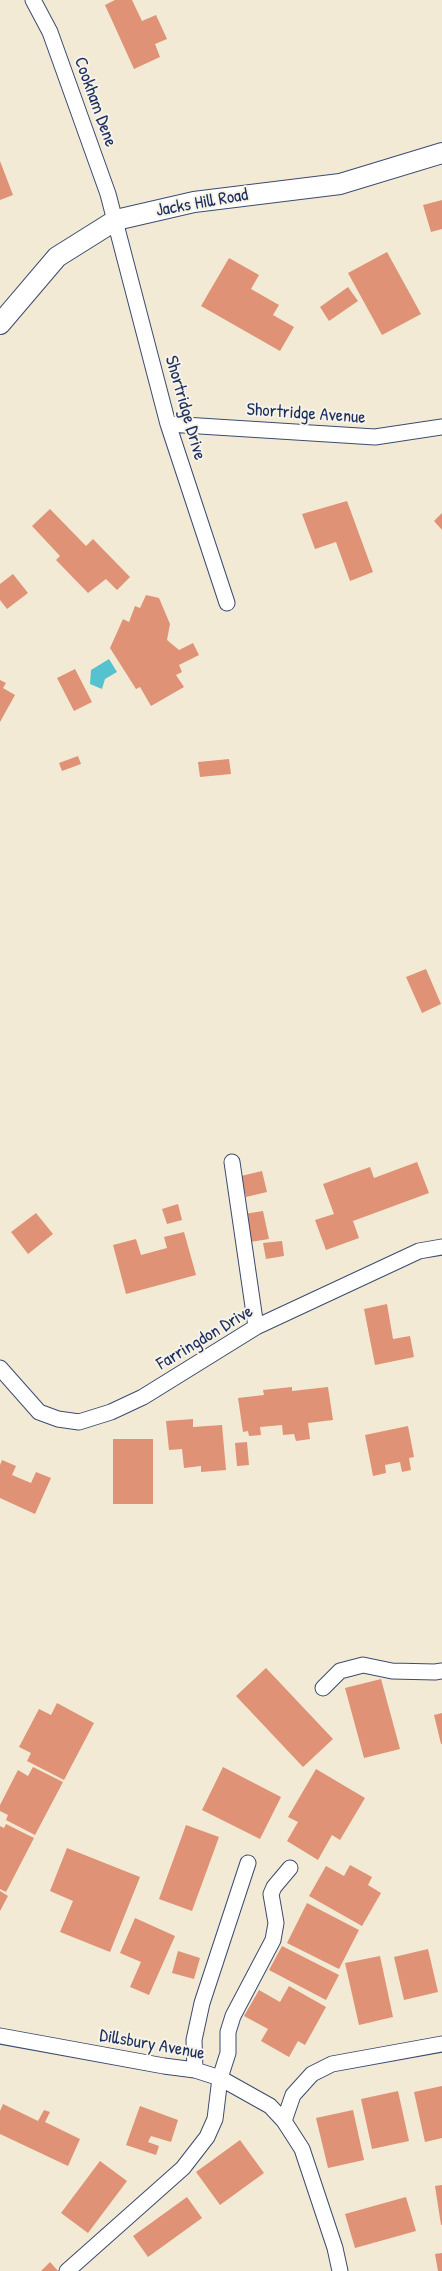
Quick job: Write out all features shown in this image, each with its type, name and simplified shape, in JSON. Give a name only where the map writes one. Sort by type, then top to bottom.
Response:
[{"type":"street","name":"Cookham Dene","points":[[33,0],[50,32],[116,220]]},
{"type":"street","name":"Jacks Hill Road","points":[[0,324],[57,257],[116,220],[194,202],[340,184],[442,153]]},
{"type":"street","name":"Shortridge Drive","points":[[116,220],[168,424],[227,603]]},
{"type":"street","name":"Shortridge Avenue","points":[[168,424],[375,438],[442,428]]},
{"type":"street","points":[[232,1162],[256,1327]]},
{"type":"street","name":"Farringdon Drive","points":[[2,1375],[39,1412],[58,1419],[79,1422],[111,1412],[143,1397],[256,1327],[419,1251],[442,1247]]},
{"type":"street","points":[[323,1688],[340,1671],[363,1665],[392,1671],[442,1671]]},
{"type":"street","points":[[195,2070],[194,2040],[202,2003],[248,1863]]},
{"type":"street","points":[[68,2271],[183,2168],[207,2137],[215,2119],[220,2078],[228,2053],[228,2032],[233,2016],[273,1940],[276,1923],[271,1894],[274,1887],[290,1868]]},
{"type":"street","name":"Dillsbury Avenue","points":[[0,2036],[195,2070],[220,2078],[270,2106],[284,2121],[302,2149],[335,2248],[340,2271]]},
{"type":"street","points":[[284,2121],[293,2095],[312,2074],[332,2064],[442,2044]]},
{"type":"water","points":[[109,659],[117,672],[105,679],[102,689],[90,684],[91,670]]},
{"type":"building","points":[[115,0],[132,0],[142,21],[156,15],[167,39],[155,44],[160,57],[134,69],[105,5]]},
{"type":"building","points":[[0,161],[13,195],[0,200]]},
{"type":"building","points":[[442,200],[442,229],[431,232],[423,205]]},
{"type":"building","points":[[387,252],[421,314],[382,335],[348,273]]},
{"type":"building","points":[[229,258],[259,275],[251,289],[279,305],[273,315],[294,327],[280,351],[201,306]]},
{"type":"building","points":[[348,287],[358,301],[329,321],[320,307]]},
{"type":"building","points":[[347,501],[373,572],[350,581],[336,542],[315,549],[302,514]]},
{"type":"building","points":[[50,509],[86,546],[93,539],[130,577],[117,590],[106,579],[88,593],[56,560],[60,556],[32,526]]},
{"type":"building","points":[[442,513],[442,530],[434,521]]},
{"type":"building","points":[[13,574],[28,593],[7,609],[0,600],[0,584]]},
{"type":"building","points":[[146,595],[159,598],[170,624],[167,640],[179,650],[193,643],[199,655],[179,665],[182,672],[176,675],[184,687],[151,706],[140,687],[136,689],[110,648],[123,619],[129,622],[135,606],[140,608]]},
{"type":"building","points":[[75,669],[92,702],[74,711],[57,678]]},
{"type":"building","points":[[0,680],[6,683],[3,688],[15,695],[0,722]]},
{"type":"building","points":[[78,756],[81,764],[62,771],[59,763]]},
{"type":"building","points":[[229,759],[231,774],[200,777],[198,762]]},
{"type":"building","points":[[426,969],[441,1004],[422,1013],[406,977]]},
{"type":"building","points":[[417,1162],[429,1193],[353,1221],[359,1238],[326,1250],[315,1220],[334,1214],[323,1184],[370,1167],[374,1178]]},
{"type":"building","points":[[262,1171],[267,1192],[246,1197],[241,1176]]},
{"type":"building","points":[[178,1204],[182,1220],[167,1224],[162,1209]]},
{"type":"building","points":[[263,1211],[269,1239],[250,1242],[244,1214]]},
{"type":"building","points":[[36,1213],[53,1234],[28,1254],[11,1232]]},
{"type":"building","points":[[184,1232],[196,1275],[126,1294],[113,1245],[136,1239],[141,1255],[167,1248],[164,1237]]},
{"type":"building","points":[[282,1241],[284,1256],[266,1259],[263,1243]]},
{"type":"building","points":[[387,1304],[393,1339],[410,1336],[414,1357],[375,1365],[364,1309]]},
{"type":"building","points":[[292,1387],[292,1391],[328,1387],[333,1420],[308,1423],[310,1439],[296,1441],[294,1434],[283,1435],[282,1425],[260,1427],[261,1435],[249,1436],[248,1431],[243,1432],[238,1398],[264,1395],[263,1390]]},
{"type":"building","points":[[193,1419],[193,1427],[222,1425],[226,1470],[201,1472],[201,1466],[184,1468],[182,1449],[169,1450],[166,1421]]},
{"type":"building","points":[[408,1426],[414,1457],[409,1458],[411,1470],[402,1472],[400,1462],[385,1465],[386,1473],[373,1476],[365,1435]]},
{"type":"building","points":[[113,1439],[153,1439],[153,1504],[113,1504]]},
{"type":"building","points":[[247,1442],[249,1465],[237,1466],[235,1443]]},
{"type":"building","points":[[2,1460],[16,1466],[12,1475],[31,1483],[36,1472],[51,1478],[35,1514],[0,1498],[0,1465]]},
{"type":"building","points":[[266,1668],[333,1739],[303,1767],[236,1696]]},
{"type":"building","points":[[381,1679],[400,1749],[364,1758],[345,1688]]},
{"type":"building","points":[[57,1703],[94,1723],[64,1780],[27,1761],[31,1753],[19,1747],[39,1709],[51,1715]]},
{"type":"building","points":[[442,1713],[442,1744],[441,1744],[434,1715]]},
{"type":"building","points":[[33,1767],[63,1782],[35,1835],[6,1820],[8,1815],[0,1811],[0,1805],[18,1770],[28,1776]]},
{"type":"building","points":[[223,1767],[281,1797],[260,1839],[202,1810]]},
{"type":"building","points":[[316,1769],[365,1798],[340,1840],[332,1835],[318,1860],[287,1841],[298,1822],[288,1817]]},
{"type":"building","points":[[6,1824],[34,1838],[6,1892],[0,1889],[0,1826],[4,1828]]},
{"type":"building","points":[[186,1825],[219,1837],[192,1911],[159,1899]]},
{"type":"building","points":[[67,1848],[140,1877],[110,1952],[60,1932],[73,1901],[50,1891]]},
{"type":"building","points":[[350,1865],[372,1877],[368,1885],[381,1893],[362,1926],[309,1896],[326,1866],[344,1876]]},
{"type":"building","points":[[0,1891],[8,1896],[0,1911]]},
{"type":"building","points":[[307,1903],[359,1930],[339,1969],[287,1943]]},
{"type":"building","points":[[135,1918],[175,1936],[149,1995],[130,1987],[141,1962],[120,1953]]},
{"type":"building","points":[[282,1946],[339,1975],[326,2000],[269,1970]]},
{"type":"building","points":[[428,1949],[438,1992],[404,2000],[394,1957]]},
{"type":"building","points":[[178,1951],[200,1958],[194,1979],[172,1973]]},
{"type":"building","points":[[380,1956],[393,2017],[359,2025],[345,1963]]},
{"type":"building","points":[[289,1986],[326,2007],[305,2045],[298,2041],[289,2057],[261,2041],[268,2029],[244,2016],[259,1990],[280,2002]]},
{"type":"building","points":[[442,2086],[442,2138],[425,2142],[414,2092]]},
{"type":"building","points":[[398,2091],[409,2141],[372,2149],[361,2099]]},
{"type":"building","points":[[3,2104],[38,2121],[44,2110],[50,2112],[45,2122],[80,2139],[68,2166],[0,2134],[0,2111]]},
{"type":"building","points":[[140,2106],[178,2120],[171,2142],[151,2136],[148,2142],[159,2146],[156,2155],[126,2145]]},
{"type":"building","points":[[353,2110],[364,2160],[328,2168],[316,2118]]},
{"type":"building","points":[[240,2140],[264,2173],[220,2205],[196,2172]]},
{"type":"building","points":[[100,2161],[127,2181],[88,2233],[61,2213]]},
{"type":"building","points":[[442,2185],[442,2225],[441,2225],[435,2186]]},
{"type":"building","points":[[187,2197],[202,2218],[148,2257],[133,2236]]},
{"type":"building","points":[[406,2197],[416,2231],[355,2248],[345,2214]]},
{"type":"building","points":[[442,2253],[442,2271],[438,2271],[435,2254]]},
{"type":"building","points":[[50,2262],[58,2271],[41,2271]]}]
